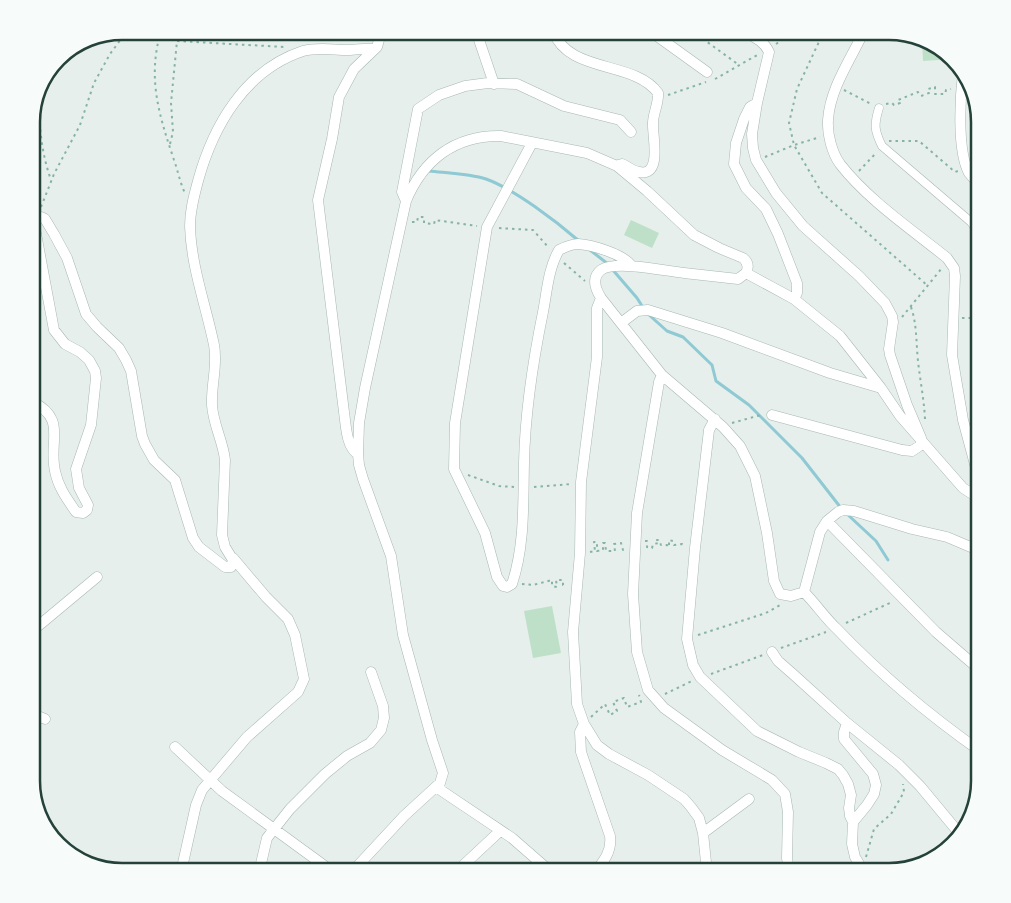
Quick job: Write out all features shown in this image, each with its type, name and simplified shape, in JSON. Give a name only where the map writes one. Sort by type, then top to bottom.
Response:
[{"type":"street","points":[[358,454],[354,452],[351,446],[344,412],[318,200],[332,139],[339,97],[354,69],[374,49],[379,40]]},
{"type":"street","points":[[479,40],[494,84]]},
{"type":"street","points":[[558,40],[569,52],[583,59],[647,80],[658,92],[659,99],[653,124],[655,159],[652,168],[648,171],[639,172],[622,164],[617,166]]},
{"type":"street","points":[[663,40],[707,72]]},
{"type":"street","points":[[760,40],[768,49],[769,57],[757,104],[752,134],[756,160],[776,193],[803,226],[864,281],[885,303],[893,322],[889,348],[894,368],[921,438],[921,445],[912,451],[902,450],[767,415]]},
{"type":"street","points":[[860,40],[831,102],[828,120],[829,135],[839,162],[853,177],[880,204],[949,261],[954,268],[952,355],[963,420],[971,450]]},
{"type":"street","points":[[183,863],[196,805],[202,790],[247,737],[298,692],[304,679],[296,635],[288,619],[266,597],[225,547],[222,534],[225,460],[213,412],[212,395],[215,376],[215,354],[196,266],[190,228],[192,206],[203,166],[218,130],[239,95],[249,84],[271,67],[304,51],[319,48],[374,49]]},
{"type":"street","points":[[406,201],[402,192],[418,109],[439,95],[465,86],[517,84],[564,106],[620,120],[631,132]]},
{"type":"street","points":[[961,85],[961,137],[963,151],[971,176]]},
{"type":"street","points":[[757,104],[750,107],[744,119],[736,143],[734,164],[746,188],[766,209],[778,234],[797,283],[798,293],[794,299]]},
{"type":"street","points":[[879,108],[874,122],[882,146],[971,222]]},
{"type":"street","points":[[360,863],[404,816],[440,784],[443,772],[432,740],[403,635],[391,556],[363,479],[358,454],[359,423],[364,388],[406,201],[424,169],[451,147],[486,136],[501,136],[587,153],[617,166],[694,235],[743,258],[748,264],[746,273],[738,279],[632,266],[602,269],[597,274],[595,286],[601,298],[662,374],[715,419],[740,446],[755,476],[767,533],[774,581],[780,594],[785,596],[804,592]]},
{"type":"street","points":[[532,143],[487,227],[454,422],[454,470],[485,533],[500,583],[503,586],[507,587],[513,582],[520,548],[524,509],[524,462],[533,372],[551,268],[559,250],[576,244],[619,255],[628,260],[632,266]]},
{"type":"street","points":[[40,218],[45,219],[67,258],[86,314],[119,348],[126,360],[145,444],[154,460],[175,480],[193,538],[199,547],[225,567],[229,568],[232,565],[233,558]]},
{"type":"street","points":[[40,259],[54,330],[65,344],[90,360],[95,371],[96,378],[91,425],[76,469],[79,488],[88,505],[87,510],[83,513],[76,512],[62,491],[58,481],[53,457],[55,431],[51,418],[40,405]]},
{"type":"street","points":[[746,273],[794,299],[840,336],[881,388],[900,416],[963,488],[971,493]]},
{"type":"street","points":[[601,298],[597,308],[597,356],[581,482],[580,553],[573,632],[577,704],[584,724],[597,746],[648,775],[684,799],[699,818],[703,833],[706,863]]},
{"type":"street","points":[[621,323],[637,311],[648,310],[722,333],[830,373],[881,388]]},
{"type":"street","points":[[662,374],[659,382],[637,513],[633,594],[637,652],[648,690],[664,708],[722,750],[772,780],[785,794],[788,812],[788,863]]},
{"type":"street","points":[[715,419],[709,430],[695,548],[687,638],[693,665],[700,677],[757,731],[838,769],[848,784],[851,795],[852,844],[859,863]]},
{"type":"street","points":[[804,592],[820,532],[827,521],[838,512],[844,510],[947,537],[971,546]]},
{"type":"street","points":[[827,521],[901,598],[971,662]]},
{"type":"street","points":[[40,625],[97,577]]},
{"type":"street","points":[[804,592],[819,607],[835,628],[912,698],[971,744]]},
{"type":"street","points":[[772,652],[778,661],[899,765],[938,806],[955,828]]},
{"type":"street","points":[[261,863],[267,838],[302,797],[325,774],[347,756],[370,743],[378,735],[383,724],[383,706],[371,672]]},
{"type":"street","points":[[40,717],[45,719]]},
{"type":"street","points":[[848,723],[844,732],[844,739],[873,774],[876,785],[874,794],[853,822]]},
{"type":"street","points":[[584,724],[580,732],[581,752],[611,843],[608,853],[601,863]]},
{"type":"street","points":[[176,748],[243,808],[321,863]]},
{"type":"street","points":[[436,787],[500,831],[541,863]]},
{"type":"street","points":[[703,833],[750,799]]},
{"type":"street","points":[[466,863],[500,831]]},
{"type":"path","points":[[40,210],[51,180],[80,125],[94,83],[120,40]]},
{"type":"path","points":[[159,40],[156,52],[155,86],[158,104],[180,182],[192,206]]},
{"type":"path","points":[[561,45],[571,40]]},
{"type":"path","points":[[704,40],[739,66]]},
{"type":"path","points":[[659,99],[714,79],[782,40]]},
{"type":"path","points":[[170,146],[173,132],[171,103],[177,41],[284,47]]},
{"type":"path","points":[[837,87],[879,108],[886,107],[885,104],[892,103],[894,106],[900,103],[898,100],[918,92],[921,96],[929,93],[928,89],[935,87],[935,94],[945,94],[946,90],[961,88]]},
{"type":"path","points":[[40,129],[44,160],[51,180]]},
{"type":"path","points":[[756,160],[794,145],[829,135]]},
{"type":"path","points":[[402,222],[417,222],[418,217],[424,217],[424,223],[434,224],[435,220],[487,227],[533,230],[556,256],[586,282],[595,286]]},
{"type":"path","points":[[891,331],[949,261]]},
{"type":"path","points":[[910,307],[915,319],[918,363],[924,397],[924,419]]},
{"type":"path","points":[[953,318],[971,318]]},
{"type":"path","points":[[744,420],[767,415]]},
{"type":"path","points":[[513,582],[534,585],[552,580],[552,586],[558,587],[556,580],[563,580],[563,585],[569,584],[567,579],[577,579]]},
{"type":"path","points":[[687,638],[766,613],[778,607],[785,596]]},
{"type":"path","points":[[655,699],[700,677],[835,628],[901,598]]},
{"type":"path","points":[[584,724],[605,704],[610,715],[617,711],[613,702],[624,698],[627,707],[640,702],[638,691],[648,690]]},
{"type":"path","points":[[865,863],[874,830],[891,814],[904,792],[899,765]]},
{"type":"green space","points":[[922,47],[942,60],[923,61]]},
{"type":"green space","points":[[631,220],[659,233],[652,248],[624,235]]},
{"type":"green space","points":[[552,606],[561,653],[533,658],[524,611]]},
{"type":"waterway","points":[[429,171],[473,176],[497,184],[534,206],[579,241]]},
{"type":"waterway","points":[[590,250],[608,264]]},
{"type":"waterway","points":[[612,269],[644,309]]},
{"type":"waterway","points":[[648,314],[667,331],[683,337],[712,365],[716,381],[749,405],[802,458],[841,508]]},
{"type":"waterway","points":[[847,514],[876,541],[888,560]]}]
